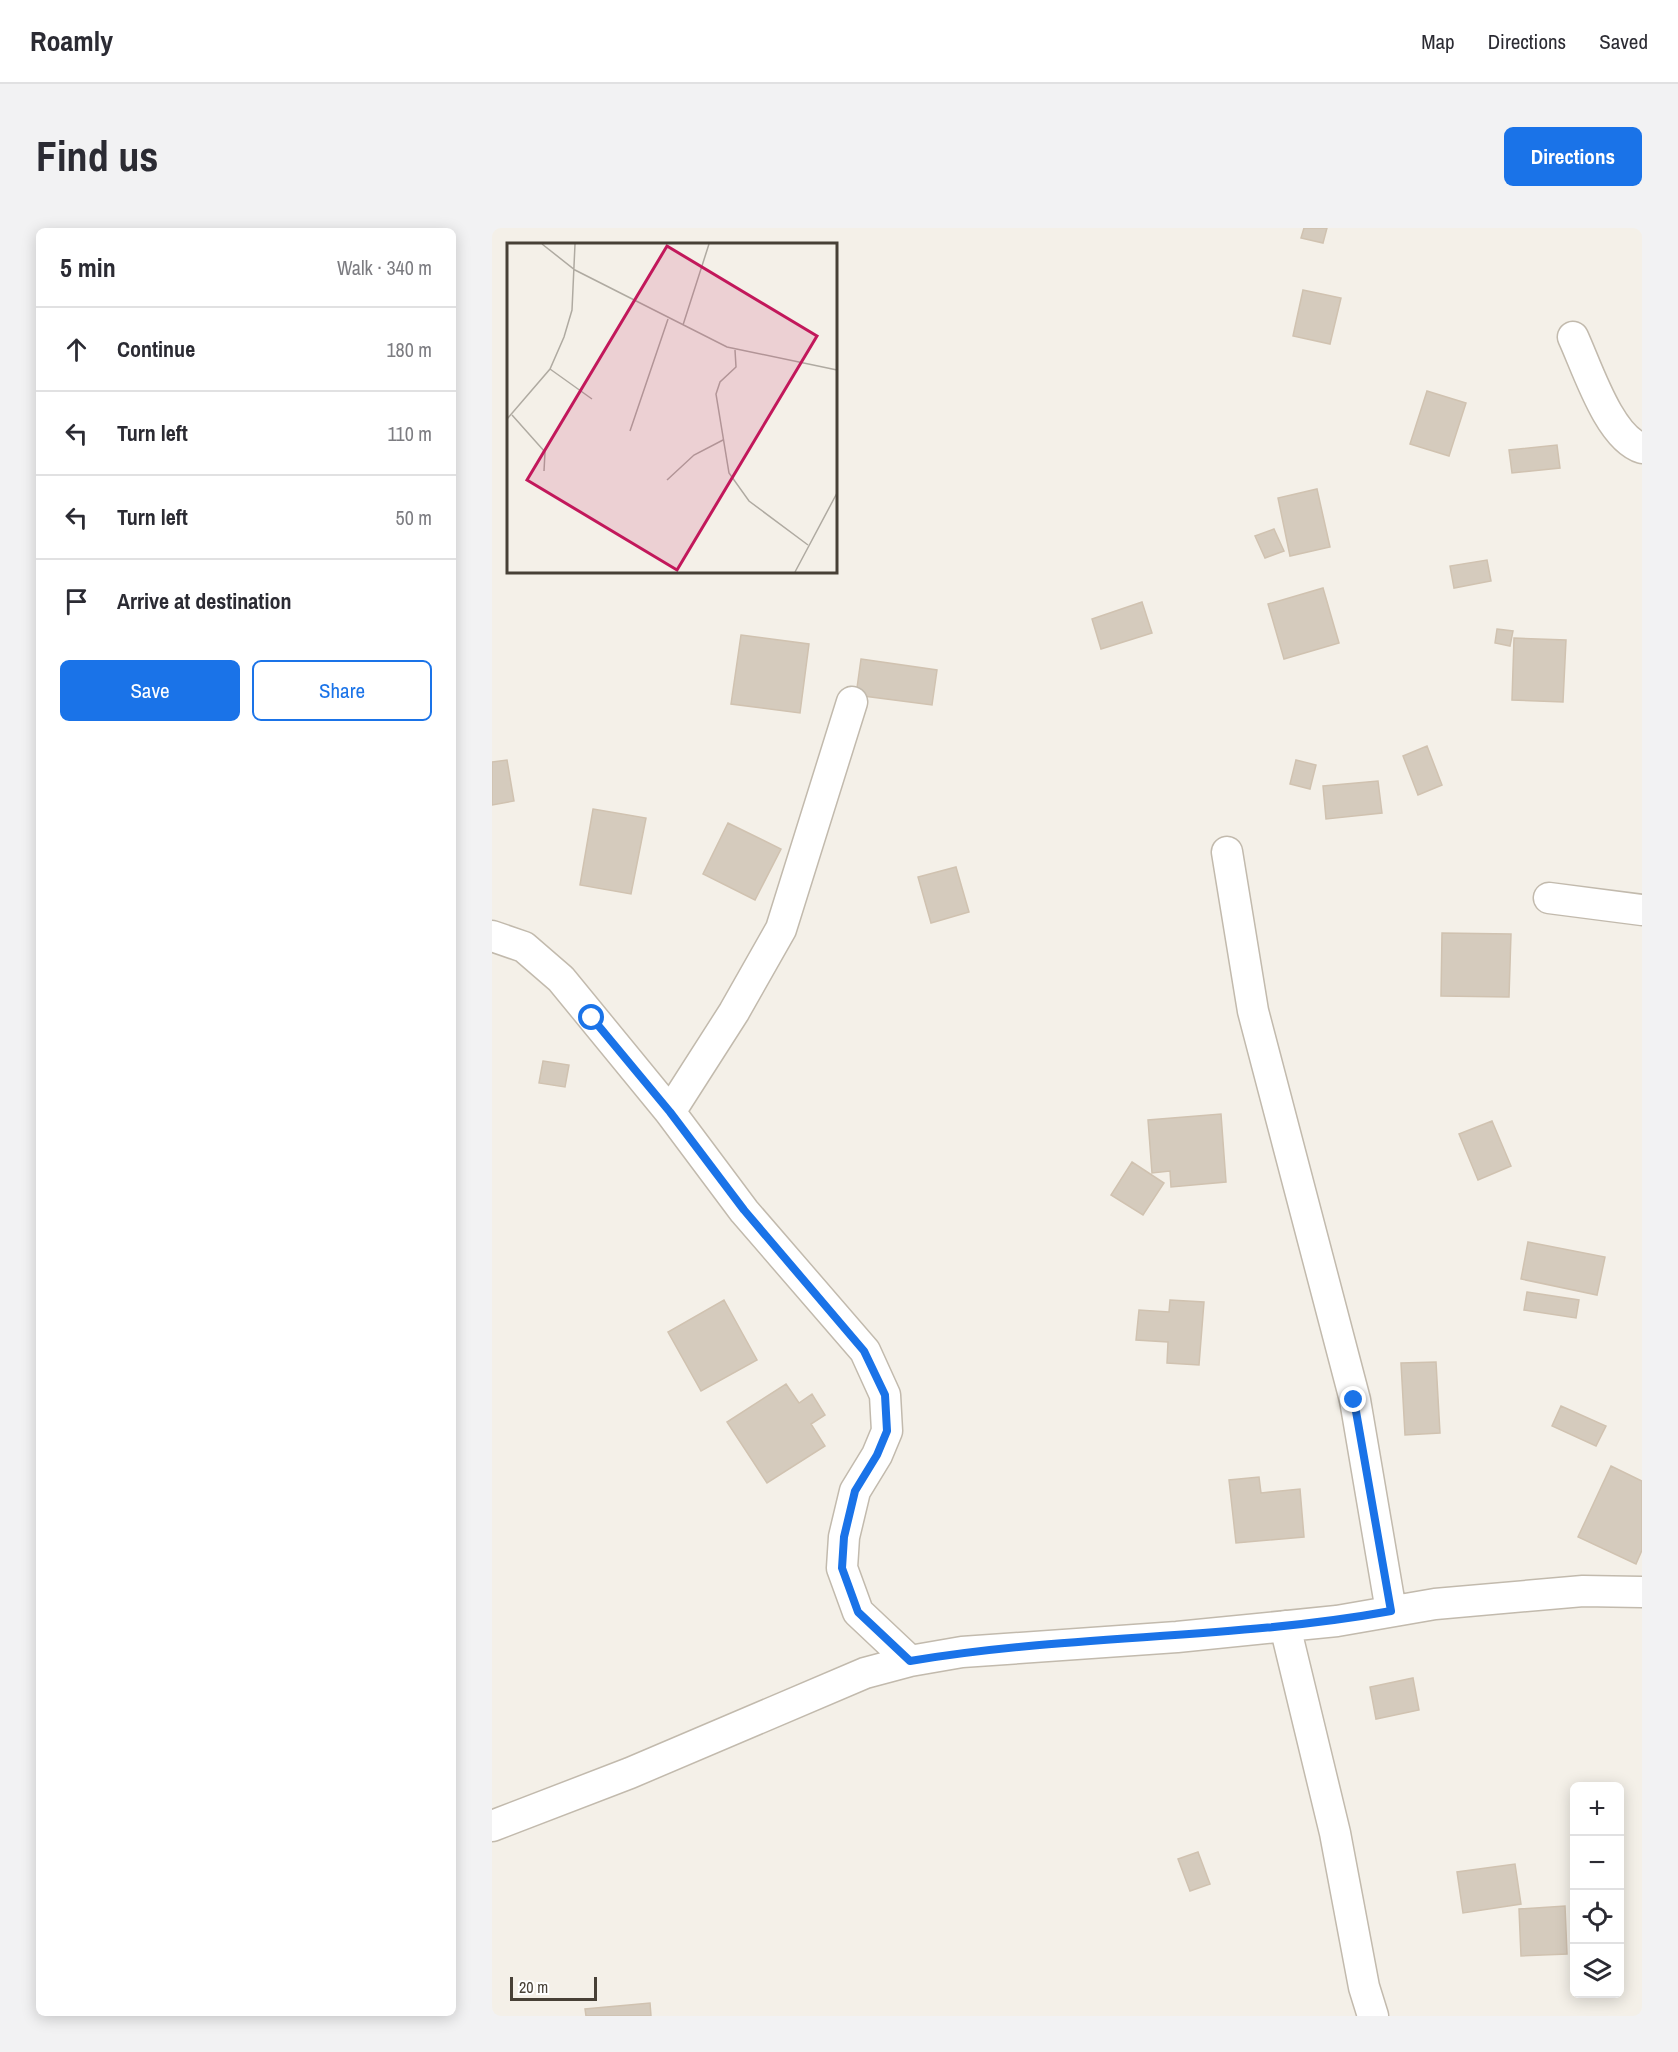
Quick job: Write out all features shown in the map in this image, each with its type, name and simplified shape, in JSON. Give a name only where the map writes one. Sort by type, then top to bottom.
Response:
[{"type":"street","points":[[1574,337],[1610,419],[1632,445],[1642,448]]},
{"type":"street","points":[[670,1112],[734,1011],[781,930],[852,702]]},
{"type":"street","points":[[1227,852],[1253,1011],[1354,1400],[1391,1611]]},
{"type":"street","points":[[1549,898],[1642,910]]},
{"type":"street","points":[[492,936],[524,947],[561,979],[670,1112],[744,1210],[864,1351],[885,1395],[887,1431],[877,1455],[855,1491],[844,1537],[842,1568],[858,1612],[910,1661]]},
{"type":"street","points":[[492,1826],[630,1773],[865,1673],[910,1661],[962,1652],[1337,1621],[1435,1604],[1583,1591],[1642,1592]]},
{"type":"street","points":[[1285,1626],[1335,1833],[1364,1987],[1372,2016]]},
{"type":"building","points":[[1304,228],[1327,228],[1323,243],[1301,238]]},
{"type":"building","points":[[1303,290],[1341,298],[1330,344],[1293,336]]},
{"type":"building","points":[[1427,391],[1466,403],[1449,456],[1410,444]]},
{"type":"building","points":[[1557,445],[1560,468],[1512,473],[1509,450]]},
{"type":"building","points":[[1317,489],[1330,547],[1290,556],[1278,498]]},
{"type":"building","points":[[1274,529],[1284,551],[1265,558],[1255,536]]},
{"type":"building","points":[[1487,560],[1491,581],[1454,588],[1450,566]]},
{"type":"building","points":[[1323,588],[1339,643],[1284,659],[1268,604]]},
{"type":"building","points":[[1142,602],[1152,633],[1101,649],[1092,619]]},
{"type":"building","points":[[1497,629],[1513,631],[1510,646],[1495,643]]},
{"type":"building","points":[[741,635],[809,644],[800,713],[731,704]]},
{"type":"building","points":[[1514,638],[1566,640],[1563,702],[1512,700]]},
{"type":"building","points":[[861,659],[937,670],[932,705],[856,695]]},
{"type":"building","points":[[1427,746],[1442,785],[1418,795],[1403,756]]},
{"type":"building","points":[[507,760],[514,801],[492,805],[492,762]]},
{"type":"building","points":[[1296,760],[1316,765],[1310,789],[1290,784]]},
{"type":"building","points":[[1378,781],[1382,813],[1326,819],[1323,786]]},
{"type":"building","points":[[593,809],[646,818],[631,894],[580,885]]},
{"type":"building","points":[[728,823],[781,849],[755,900],[703,874]]},
{"type":"building","points":[[956,867],[969,912],[931,923],[918,877]]},
{"type":"building","points":[[1442,933],[1511,934],[1509,997],[1441,996]]},
{"type":"building","points":[[543,1061],[569,1065],[565,1087],[539,1083]]},
{"type":"building","points":[[1221,1114],[1226,1182],[1171,1187],[1170,1171],[1152,1173],[1148,1120]]},
{"type":"building","points":[[1492,1121],[1511,1166],[1478,1180],[1459,1134]]},
{"type":"building","points":[[1132,1162],[1164,1183],[1143,1215],[1111,1195]]},
{"type":"building","points":[[1528,1242],[1605,1257],[1597,1295],[1521,1279]]},
{"type":"building","points":[[1527,1292],[1579,1300],[1576,1318],[1524,1310]]},
{"type":"building","points":[[724,1300],[757,1360],[701,1391],[668,1332]]},
{"type":"building","points":[[1170,1300],[1204,1302],[1199,1365],[1167,1363],[1168,1342],[1136,1340],[1139,1310],[1169,1312]]},
{"type":"building","points":[[1436,1362],[1440,1433],[1405,1435],[1401,1363]]},
{"type":"building","points":[[786,1384],[799,1403],[812,1394],[825,1415],[811,1424],[825,1446],[767,1483],[727,1422]]},
{"type":"building","points":[[1561,1406],[1606,1426],[1596,1446],[1552,1426]]},
{"type":"building","points":[[1611,1466],[1642,1481],[1642,1550],[1636,1564],[1578,1537]]},
{"type":"building","points":[[1259,1477],[1261,1493],[1300,1489],[1304,1537],[1236,1543],[1229,1480]]},
{"type":"building","points":[[1413,1678],[1419,1710],[1376,1719],[1370,1687]]},
{"type":"building","points":[[1198,1852],[1210,1884],[1190,1891],[1178,1859]]},
{"type":"building","points":[[1515,1864],[1521,1904],[1463,1913],[1457,1872]]},
{"type":"building","points":[[1565,1906],[1567,1954],[1521,1956],[1519,1909]]},
{"type":"building","points":[[650,2003],[651,2016],[586,2016],[585,2009]]},
{"type":"route","points":[[592,1018],[670,1112],[744,1210],[864,1351],[885,1395],[887,1431],[877,1455],[855,1491],[844,1537],[842,1568],[858,1612],[910,1661],[962,1652],[1177,1637],[1337,1621],[1391,1611],[1354,1400]]}]
